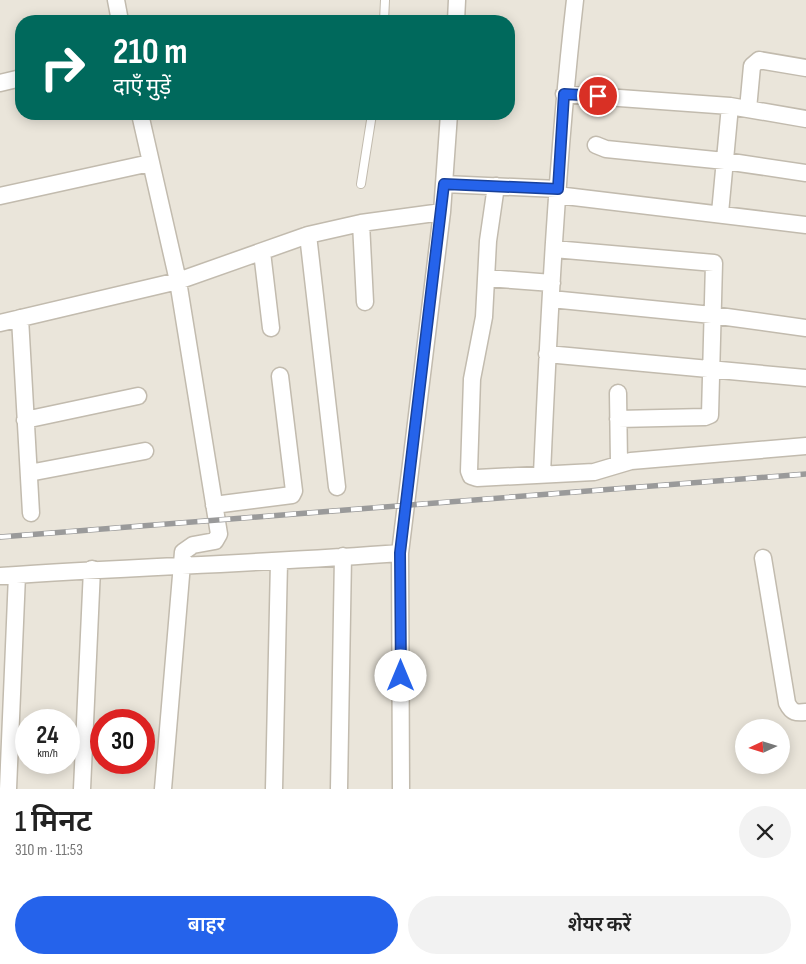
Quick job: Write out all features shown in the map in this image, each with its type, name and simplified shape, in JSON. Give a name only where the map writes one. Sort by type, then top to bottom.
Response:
[{"type":"street","points":[[116,0],[119,15]]},
{"type":"street","points":[[456,15],[457,0]]},
{"type":"street","points":[[542,474],[547,354],[564,94],[575,0]]},
{"type":"street","points":[[748,109],[754,62],[759,60],[806,68]]},
{"type":"street","points":[[0,83],[15,79]]},
{"type":"street","points":[[564,94],[730,106],[806,119]]},
{"type":"street","points":[[720,213],[730,106]]},
{"type":"street","points":[[141,120],[178,281],[218,538],[215,541],[188,547],[183,552],[180,566],[163,789]]},
{"type":"street","points":[[401,789],[400,553],[442,212],[449,120]]},
{"type":"street","points":[[596,145],[606,149],[725,161],[806,173]]},
{"type":"street","points":[[0,196],[150,163]]},
{"type":"street","points":[[444,184],[496,186],[558,192],[806,225]]},
{"type":"street","points":[[496,186],[488,241],[484,317],[472,380],[469,471],[471,476],[477,478],[594,472],[619,463],[806,446]]},
{"type":"street","points":[[0,323],[178,281],[308,236],[361,223],[442,212]]},
{"type":"street","points":[[361,223],[364,302]]},
{"type":"street","points":[[308,236],[337,487]]},
{"type":"street","points":[[554,250],[714,263],[710,415],[705,417],[618,419]]},
{"type":"street","points":[[262,252],[271,328]]},
{"type":"street","points":[[486,278],[551,291],[806,328]]},
{"type":"street","points":[[20,318],[31,513]]},
{"type":"street","points":[[547,354],[806,378]]},
{"type":"street","points":[[214,505],[288,497],[294,491],[280,376]]},
{"type":"street","points":[[618,393],[619,463]]},
{"type":"street","points":[[26,420],[138,396]]},
{"type":"street","points":[[29,473],[145,451]]},
{"type":"street","points":[[0,576],[92,569],[279,562],[400,553]]},
{"type":"street","points":[[339,789],[343,556]]},
{"type":"street","points":[[763,558],[787,703],[790,710],[797,713],[806,712]]},
{"type":"street","points":[[274,789],[279,562]]},
{"type":"street","points":[[82,789],[92,569]]},
{"type":"street","points":[[8,789],[5,722],[17,575]]},
{"type":"lane","points":[[384,15],[385,0]]},
{"type":"lane","points":[[361,184],[371,120]]},
{"type":"shaded area","points":[[0,0],[806,0],[806,789],[0,789]]},
{"type":"railway","points":[[0,537],[806,474]]},
{"type":"route","points":[[401,676],[400,553],[444,184],[558,189],[564,94],[598,96]]}]
